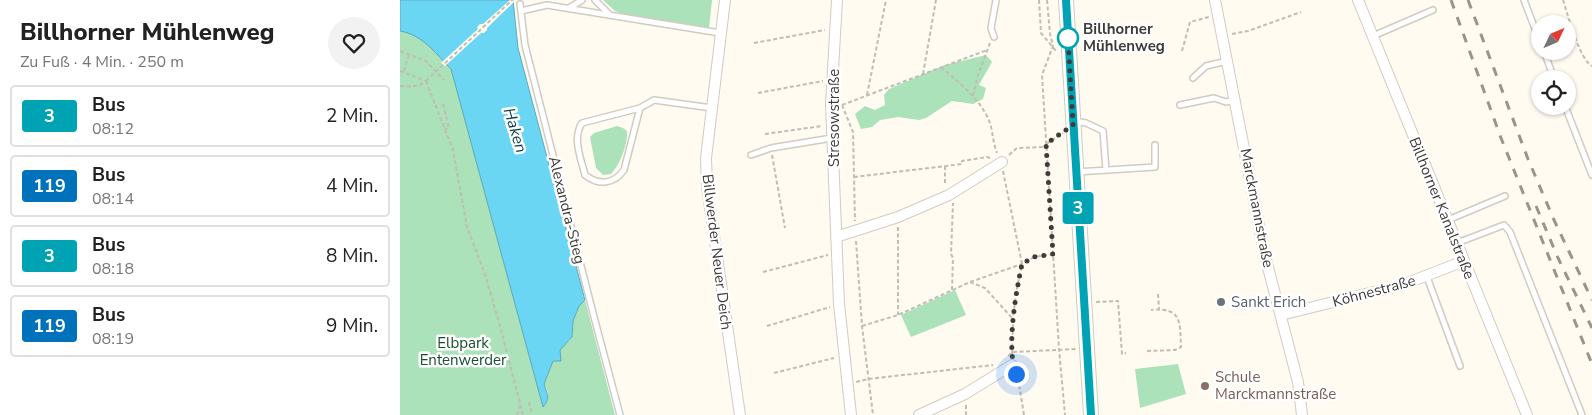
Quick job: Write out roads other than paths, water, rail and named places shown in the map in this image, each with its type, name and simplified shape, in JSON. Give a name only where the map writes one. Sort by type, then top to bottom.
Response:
[{"type":"street","name":"Billwerder Neuer Deich","points":[[725,0],[706,158],[707,187],[740,415]]},
{"type":"street","name":"Stresowstraße","points":[[837,0],[833,83],[830,104],[839,304],[851,415]]},
{"type":"street","points":[[1066,0],[1091,415]]},
{"type":"street","name":"Marckmannstraße","points":[[1215,0],[1266,256],[1298,382],[1302,415]]},
{"type":"street","name":"Billhorner Kanalstraße","points":[[1358,0],[1527,415]]},
{"type":"street","points":[[836,237],[898,217],[950,194],[1002,162]]},
{"type":"street","name":"Köhnestraße","points":[[1282,315],[1362,296],[1427,277],[1464,261]]},
{"type":"street","points":[[919,415],[964,394],[1009,361]]},
{"type":"lane","points":[[569,8],[582,0]]},
{"type":"lane","points":[[595,0],[610,15]]},
{"type":"lane","points":[[994,37],[991,28],[996,0]]},
{"type":"lane","points":[[1524,0],[1531,18]]},
{"type":"lane","name":"Alexandra-Stieg","points":[[520,4],[525,46],[620,415]]},
{"type":"lane","points":[[521,11],[547,5],[720,34]]},
{"type":"lane","points":[[1373,36],[1433,10]]},
{"type":"lane","points":[[1193,78],[1206,66],[1227,61]]},
{"type":"lane","points":[[1180,105],[1214,98],[1226,102],[1235,100]]},
{"type":"lane","points":[[640,108],[624,170],[618,178],[610,182],[592,181],[585,175],[576,138],[582,123],[640,108],[654,100],[712,108]]},
{"type":"lane","points":[[1569,115],[1592,175]]},
{"type":"lane","points":[[1073,123],[1086,123],[1103,131],[1106,170]]},
{"type":"lane","points":[[750,155],[771,148],[832,138]]},
{"type":"lane","points":[[1076,172],[1155,168],[1155,145]]},
{"type":"lane","points":[[1447,220],[1504,196]]},
{"type":"lane","points":[[1456,243],[1504,224],[1510,232],[1582,415]]},
{"type":"lane","points":[[1427,277],[1460,366]]},
{"type":"water","name":"Haken","points":[[400,0],[513,0],[518,48],[585,300],[579,306],[573,321],[572,337],[560,350],[561,361],[553,361],[544,384],[548,398],[543,407],[451,69],[422,41],[415,36],[400,31]]},
{"type":"railway","points":[[1451,0],[1501,138],[1592,364]]},
{"type":"railway","points":[[1468,0],[1528,159],[1554,220],[1592,300]]},
{"type":"railway","points":[[1536,206],[1558,258],[1592,328]]},
{"type":"place","name":"Billhorner Mühlenweg","points":[[1068,38]]},
{"type":"place","name":"Sankt Erich","points":[[1221,302]]},
{"type":"place","name":"Schule Marckmannstraße","points":[[1205,386]]},
{"type":"park label","name":"Elbpark Entenwerder","points":[[463,352]]}]
